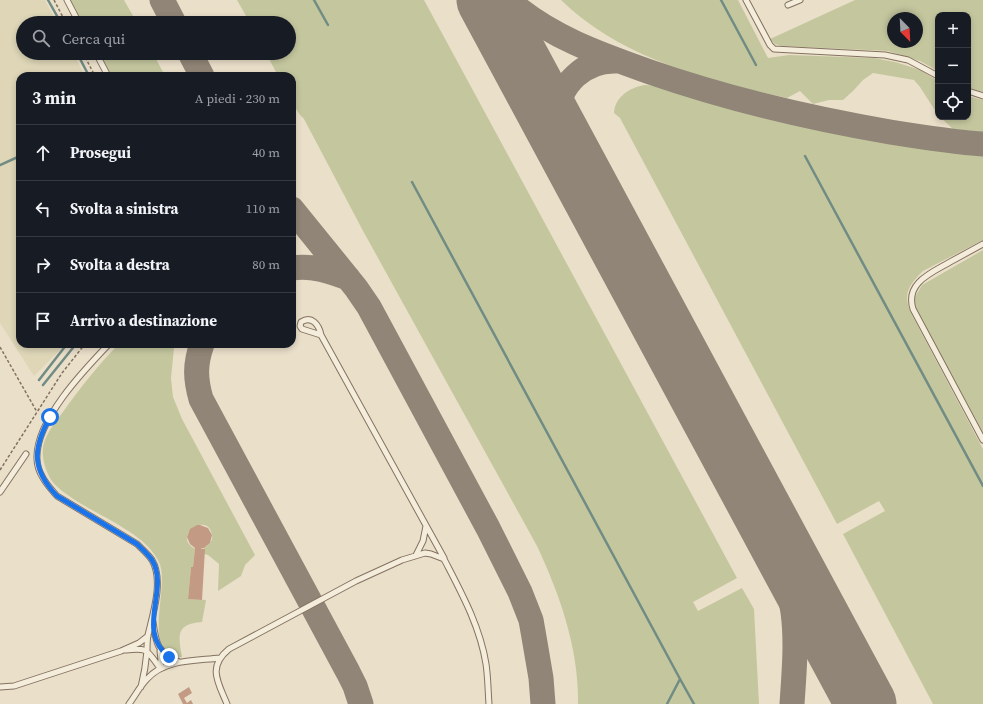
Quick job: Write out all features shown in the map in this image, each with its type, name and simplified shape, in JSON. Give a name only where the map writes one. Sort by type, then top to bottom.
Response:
[{"type":"lane","points":[[67,0],[75,16]]},
{"type":"lane","points":[[746,0],[770,45],[774,49],[885,55],[908,60],[935,74]]},
{"type":"lane","points":[[788,5],[800,0]]},
{"type":"lane","points":[[100,60],[106,72]]},
{"type":"lane","points":[[971,92],[983,96]]},
{"type":"lane","points":[[983,244],[928,274],[918,282],[911,295],[910,301],[983,440]]},
{"type":"lane","points":[[321,335],[444,559],[467,604],[477,628],[486,664],[489,704]]},
{"type":"lane","points":[[105,348],[68,391],[50,417],[42,431],[36,460],[40,472],[48,486],[57,496],[137,544],[152,561],[156,572],[157,584],[153,619],[148,636],[140,687]]},
{"type":"lane","points":[[0,492],[26,454]]},
{"type":"lane","points":[[416,555],[426,526]]},
{"type":"lane","points":[[227,704],[216,675],[217,663],[220,658],[235,645],[356,581],[416,555],[431,554],[444,559]]},
{"type":"lane","points":[[153,619],[155,639],[160,651],[160,668]]},
{"type":"lane","points":[[0,687],[14,686],[121,651],[139,643],[148,636]]},
{"type":"lane","points":[[121,651],[140,648],[147,650],[160,668]]},
{"type":"lane","points":[[160,651],[179,662]]},
{"type":"lane","points":[[129,704],[140,687],[160,668],[179,662],[220,658]]},
{"type":"path","points":[[54,0],[62,16]]},
{"type":"path","points":[[87,60],[93,72]]},
{"type":"path","points":[[0,347],[37,412]]},
{"type":"path","points":[[0,470],[62,373],[82,348]]},
{"type":"shaded area","points":[[0,0],[45,0],[53,16],[16,16],[16,60],[77,60],[83,72],[16,72],[16,348],[0,323]]},
{"type":"shaded area","points":[[16,348],[62,348],[34,376]]},
{"type":"green space","points":[[71,0],[124,0],[133,16],[79,16]]},
{"type":"green space","points":[[237,0],[424,0],[737,578],[693,602],[698,611],[742,588],[754,609],[759,704],[578,704],[572,643],[560,603],[537,546],[362,229],[304,119],[296,109],[296,72],[276,72],[270,60],[296,60],[296,16],[246,16]]},
{"type":"green space","points":[[561,0],[738,0],[768,58],[789,55],[874,58],[895,62],[920,70],[935,79],[935,110],[914,80],[873,73],[863,80],[843,100],[829,100],[813,104],[800,91],[787,98],[727,84],[697,75],[638,52],[610,37],[584,20]]},
{"type":"green space","points":[[855,0],[983,0],[983,93],[971,88],[971,12],[935,12],[935,69],[920,61],[888,51],[782,46],[775,44],[770,39]]},
{"type":"green space","points":[[103,60],[157,60],[163,72],[110,72]]},
{"type":"green space","points":[[644,85],[662,86],[798,124],[900,143],[983,153],[983,240],[923,271],[910,286],[907,302],[912,315],[983,449],[983,704],[933,704],[843,534],[885,511],[879,501],[837,524],[620,118],[614,113],[617,102],[624,94],[633,88]]},
{"type":"green space","points":[[971,97],[983,100],[983,132],[953,129],[943,120],[971,120]]},
{"type":"green space","points":[[983,250],[983,432],[914,305],[915,297],[922,285]]},
{"type":"green space","points":[[115,348],[174,348],[171,378],[173,397],[182,419],[255,555],[245,565],[241,576],[218,591],[219,564],[208,555],[204,554],[204,548],[212,539],[209,528],[204,525],[198,525],[189,533],[187,538],[189,544],[196,549],[193,567],[191,567],[188,599],[206,600],[202,622],[187,625],[181,632],[180,643],[182,657],[169,654],[162,645],[159,633],[159,618],[162,573],[155,555],[144,543],[132,534],[78,502],[54,484],[46,469],[43,459],[44,445],[51,429],[76,394]]},
{"type":"building","points":[[197,525],[208,528],[212,535],[210,543],[204,548],[200,549],[205,549],[202,600],[188,599],[191,567],[193,567],[195,548],[190,544],[187,537],[190,529]]},
{"type":"building","points":[[189,687],[192,693],[184,698],[187,703],[191,700],[193,704],[183,704],[178,694]]},
{"type":"waterway","points":[[48,0],[57,16]]},
{"type":"waterway","points":[[314,0],[328,25]]},
{"type":"waterway","points":[[721,0],[756,65]]},
{"type":"waterway","points":[[81,60],[87,72]]},
{"type":"waterway","points":[[805,156],[983,486]]},
{"type":"waterway","points":[[0,165],[16,158]]},
{"type":"waterway","points":[[412,182],[680,679],[667,704]]},
{"type":"waterway","points":[[39,380],[64,348]]},
{"type":"waterway","points":[[43,385],[73,348]]},
{"type":"waterway","points":[[680,679],[694,704]]},
{"type":"taxiway","points":[[162,0],[170,16]]},
{"type":"taxiway","points":[[508,0],[523,13],[540,24],[575,43],[679,82],[768,107],[859,127],[936,139],[983,144]]},
{"type":"taxiway","points":[[194,60],[200,72]]},
{"type":"taxiway","points":[[571,155],[557,122],[562,94],[568,84],[584,69],[606,61],[618,61]]},
{"type":"taxiway","points":[[296,214],[356,288],[369,307],[488,528],[520,592],[531,620],[541,678],[543,704]]},
{"type":"taxiway","points":[[296,267],[313,268],[348,278]]},
{"type":"taxiway","points":[[201,348],[197,371],[201,399],[348,672],[355,686],[361,704]]},
{"type":"taxiway","points":[[759,504],[775,544],[791,598],[795,646],[792,704]]},
{"type":"runway","points":[[487,0],[866,704]]},
{"type":"route","points":[[50,417],[42,431],[38,446],[36,460],[40,472],[48,486],[57,496],[137,544],[152,561],[156,572],[157,584],[153,619],[155,639],[160,651],[169,657]]}]
